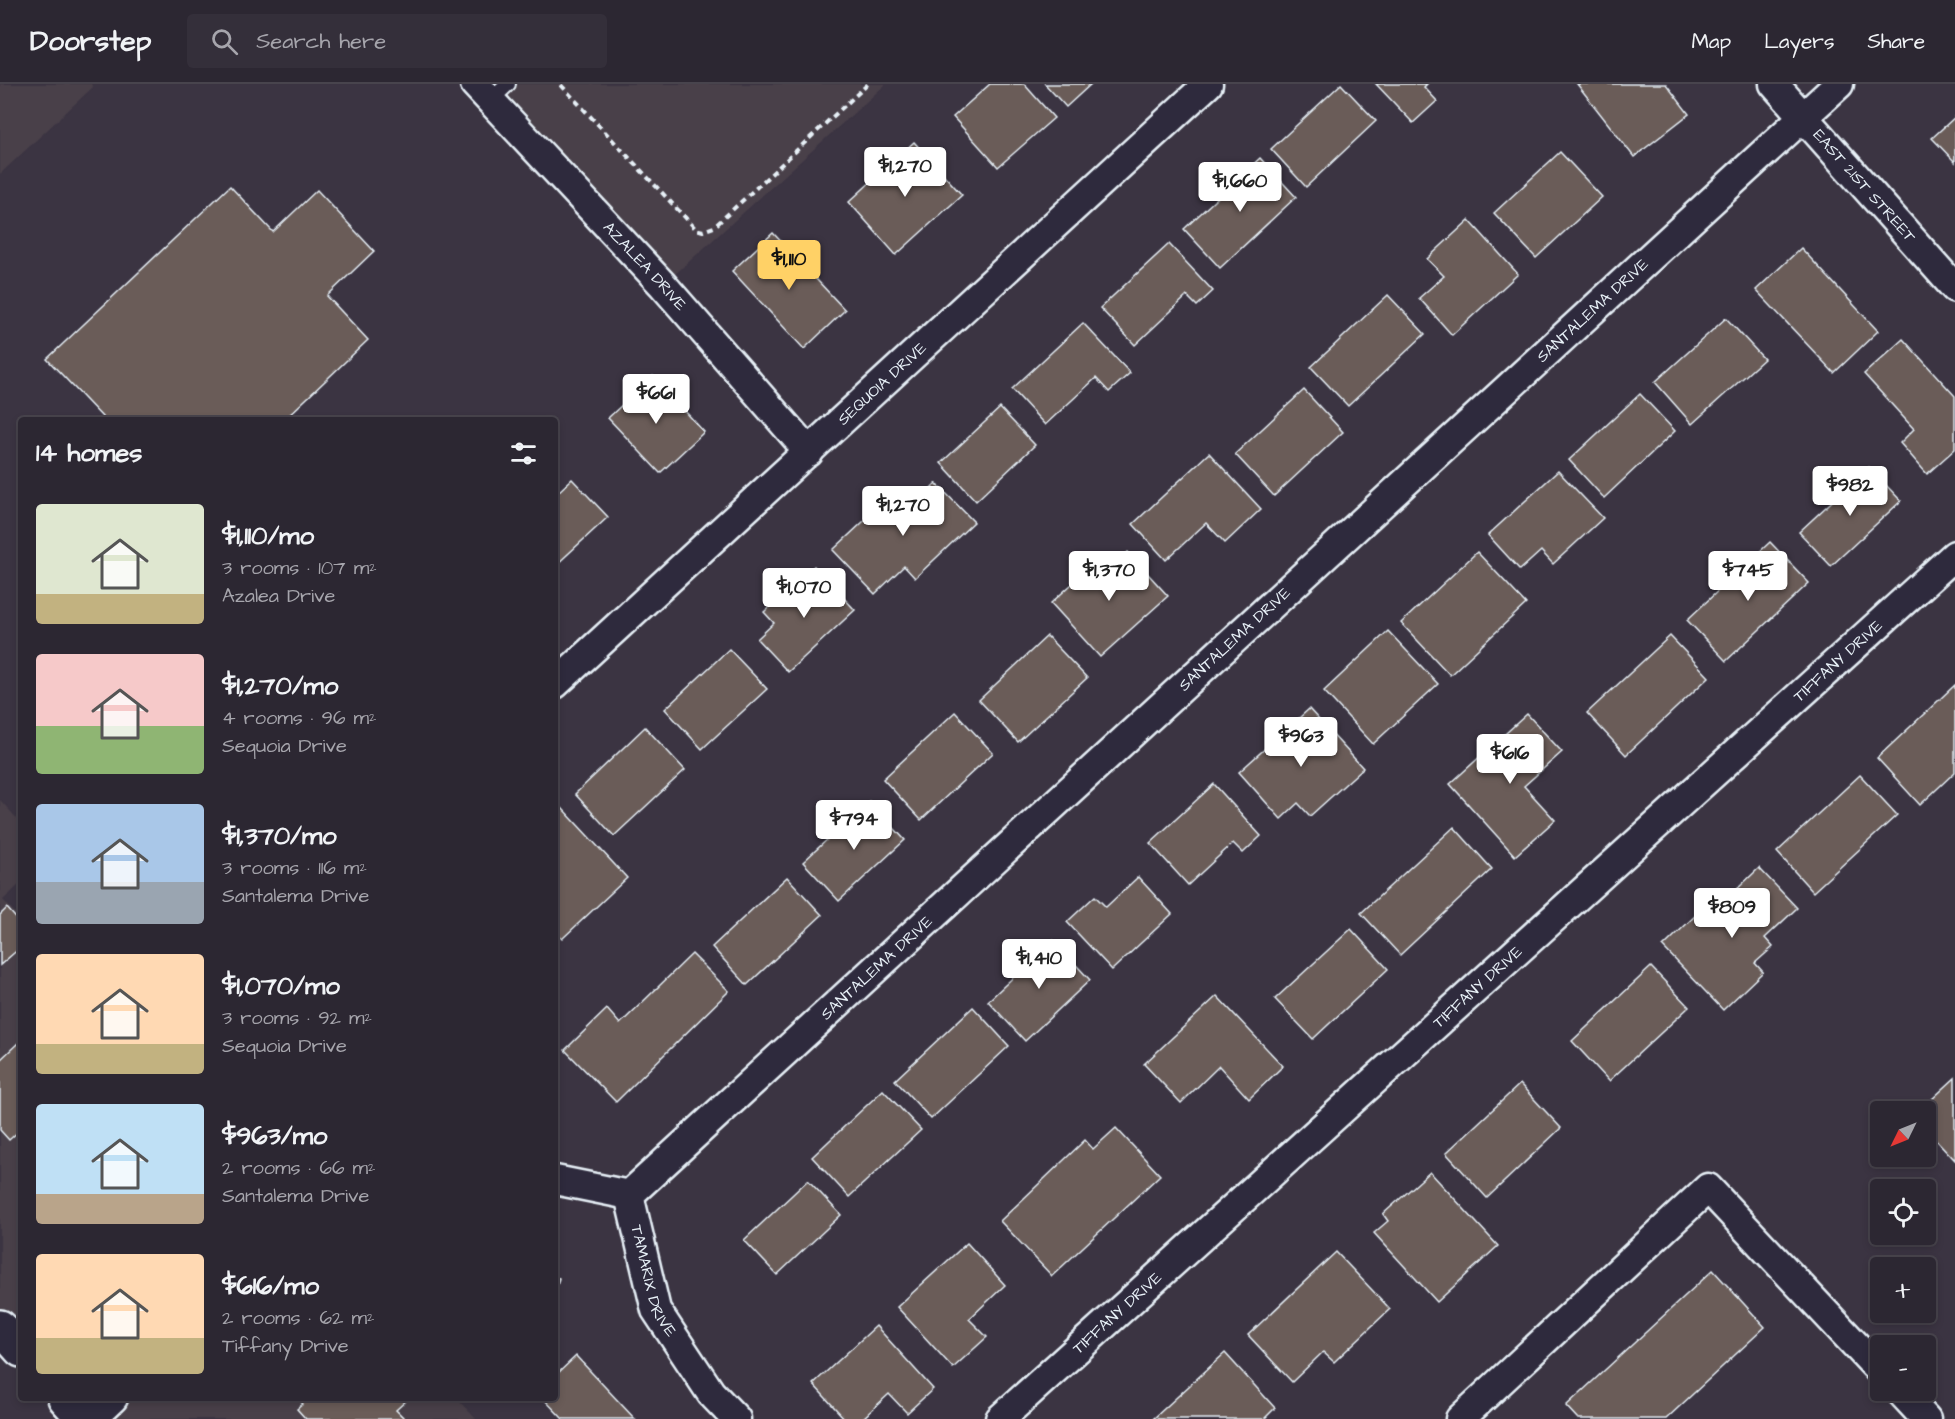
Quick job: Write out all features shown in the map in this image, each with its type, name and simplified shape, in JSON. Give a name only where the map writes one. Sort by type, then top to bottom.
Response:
[{"type":"main road","points":[[0,1327],[18,1347]]},
{"type":"main road","points":[[68,1401],[84,1419]]},
{"type":"street","name":"SEQUOIA DRIVE","points":[[558,681],[1208,84]]},
{"type":"street","name":"EAST 21ST STREET","points":[[1774,84],[1955,288]]},
{"type":"street","name":"SANTALEMA DRIVE","points":[[629,1195],[1839,84]]},
{"type":"street","name":"AZALEA DRIVE","points":[[492,89],[809,452]]},
{"type":"street","name":"TIFFANY DRIVE","points":[[1000,1419],[1955,555]]},
{"type":"street","points":[[558,1181],[629,1195]]},
{"type":"street","points":[[1460,1419],[1708,1188],[1870,1360]]},
{"type":"street","name":"TAMARIX DRIVE","points":[[629,1195],[656,1310],[711,1393],[736,1419]]},
{"type":"street","points":[[91,1419],[110,1401]]},
{"type":"street","points":[[1909,1401],[1926,1419]]},
{"type":"path","points":[[561,86],[696,228],[703,231],[714,227],[868,84]]},
{"type":"shaded area","points":[[0,84],[91,84],[93,87],[0,174]]},
{"type":"shaded area","points":[[475,84],[886,84],[663,285]]},
{"type":"shaded area","points":[[0,800],[18,820],[18,886],[3,900],[18,916],[18,1347],[0,1327]]},
{"type":"shaded area","points":[[68,1401],[459,1401],[476,1419],[85,1419]]},
{"type":"building","points":[[990,84],[1024,84],[1054,118],[998,167],[953,117]]},
{"type":"building","points":[[1045,84],[1091,84],[1066,107]]},
{"type":"building","points":[[1341,84],[1376,121],[1306,187],[1271,149]]},
{"type":"building","points":[[1376,84],[1427,84],[1424,87],[1437,101],[1413,123]]},
{"type":"building","points":[[1577,84],[1666,84],[1689,114],[1634,157]]},
{"type":"building","points":[[1955,117],[1955,162],[1932,138]]},
{"type":"building","points":[[914,142],[962,195],[896,255],[849,202]]},
{"type":"building","points":[[1560,152],[1602,197],[1536,258],[1494,213]]},
{"type":"building","points":[[1260,158],[1296,197],[1220,268],[1184,229]]},
{"type":"building","points":[[230,186],[273,232],[317,190],[374,251],[327,296],[368,340],[287,417],[102,417],[47,359]]},
{"type":"building","points":[[1469,220],[1518,274],[1452,335],[1419,298],[1444,276],[1427,259]]},
{"type":"building","points":[[773,233],[845,310],[804,349],[732,271]]},
{"type":"building","points":[[1169,244],[1213,291],[1197,306],[1187,296],[1135,345],[1100,308]]},
{"type":"building","points":[[1801,248],[1878,331],[1834,373],[1756,290]]},
{"type":"building","points":[[1388,295],[1425,334],[1348,406],[1311,367]]},
{"type":"building","points":[[1726,318],[1764,359],[1692,424],[1655,382]]},
{"type":"building","points":[[1083,323],[1130,373],[1109,392],[1096,378],[1045,425],[1012,389]]},
{"type":"building","points":[[1903,339],[1955,396],[1955,449],[1927,474],[1900,443],[1914,429],[1864,374]]},
{"type":"building","points":[[653,376],[704,432],[660,473],[608,418]]},
{"type":"building","points":[[1304,390],[1343,432],[1274,496],[1235,454]]},
{"type":"building","points":[[1640,394],[1675,431],[1604,498],[1569,460]]},
{"type":"building","points":[[1000,408],[1035,445],[976,501],[941,463]]},
{"type":"building","points":[[1209,453],[1261,509],[1225,543],[1206,523],[1166,560],[1133,524]]},
{"type":"building","points":[[1869,467],[1901,501],[1831,566],[1799,532]]},
{"type":"building","points":[[1558,471],[1603,518],[1553,564],[1541,551],[1520,570],[1488,535]]},
{"type":"building","points":[[572,479],[608,517],[558,563],[558,492]]},
{"type":"building","points":[[936,483],[974,522],[915,578],[904,566],[875,594],[833,550],[895,492],[910,509]]},
{"type":"building","points":[[1770,542],[1809,583],[1726,661],[1687,620]]},
{"type":"building","points":[[1128,552],[1168,596],[1100,657],[1051,603],[1101,558],[1111,568]]},
{"type":"building","points":[[1477,552],[1526,604],[1450,675],[1401,623]]},
{"type":"building","points":[[814,566],[855,610],[788,672],[757,639],[774,623],[764,612]]},
{"type":"building","points":[[1388,631],[1438,684],[1373,744],[1324,691]]},
{"type":"building","points":[[1047,636],[1087,678],[1018,742],[979,700]]},
{"type":"building","points":[[1670,636],[1709,677],[1626,755],[1587,713]]},
{"type":"building","points":[[729,649],[767,689],[702,749],[665,709]]},
{"type":"building","points":[[1955,685],[1955,772],[1920,805],[1877,758]]},
{"type":"building","points":[[1309,709],[1363,768],[1310,816],[1298,803],[1281,819],[1239,772]]},
{"type":"building","points":[[955,712],[993,753],[921,820],[883,779]]},
{"type":"building","points":[[1527,714],[1562,752],[1524,786],[1555,820],[1515,856],[1450,784]]},
{"type":"building","points":[[645,727],[685,770],[614,836],[575,794]]},
{"type":"building","points":[[1860,775],[1897,815],[1813,892],[1777,852]]},
{"type":"building","points":[[1214,784],[1261,836],[1243,853],[1233,843],[1188,885],[1150,843]]},
{"type":"building","points":[[869,801],[905,840],[839,901],[803,862]]},
{"type":"building","points":[[562,808],[627,878],[562,939],[558,934],[558,811]]},
{"type":"building","points":[[1454,827],[1492,869],[1400,955],[1361,913]]},
{"type":"building","points":[[1759,868],[1797,908],[1765,938],[1773,947],[1755,963],[1763,972],[1723,1010],[1663,947],[1701,910],[1708,917]]},
{"type":"building","points":[[787,877],[822,915],[747,985],[712,947]]},
{"type":"building","points":[[1138,877],[1172,914],[1112,970],[1067,922],[1095,896],[1106,907]]},
{"type":"building","points":[[7,908],[18,921],[18,950],[0,965],[0,915]]},
{"type":"building","points":[[1351,929],[1388,969],[1313,1039],[1275,999]]},
{"type":"building","points":[[1053,940],[1090,980],[1025,1041],[988,1001]]},
{"type":"building","points":[[692,954],[729,991],[616,1102],[565,1050],[607,1009],[620,1024]]},
{"type":"building","points":[[1651,967],[1689,1007],[1609,1081],[1572,1041]]},
{"type":"building","points":[[1217,996],[1283,1066],[1249,1099],[1219,1066],[1181,1103],[1144,1064]]},
{"type":"building","points":[[973,1007],[1009,1046],[931,1119],[895,1080]]},
{"type":"building","points":[[18,1043],[18,1132],[9,1140],[0,1130],[0,1060]]},
{"type":"building","points":[[1955,1078],[1955,1160],[1936,1140],[1936,1101],[1930,1101]]},
{"type":"building","points":[[1520,1084],[1561,1128],[1487,1198],[1446,1153]]},
{"type":"building","points":[[883,1090],[921,1130],[849,1197],[812,1157]]},
{"type":"building","points":[[1116,1128],[1160,1175],[1052,1276],[1000,1221],[1085,1140],[1093,1149]]},
{"type":"building","points":[[1430,1172],[1498,1246],[1437,1302],[1374,1233],[1388,1221],[1383,1214]]},
{"type":"building","points":[[808,1180],[841,1215],[777,1275],[744,1240]]},
{"type":"building","points":[[967,1243],[1005,1285],[969,1319],[987,1337],[953,1368],[897,1307]]},
{"type":"building","points":[[1336,1252],[1390,1309],[1334,1362],[1323,1352],[1292,1382],[1248,1335]]},
{"type":"building","points":[[1713,1270],[1765,1327],[1666,1419],[1578,1419],[1566,1406]]},
{"type":"building","points":[[876,1326],[933,1389],[907,1413],[889,1394],[862,1419],[845,1419],[813,1384]]},
{"type":"building","points":[[1225,1353],[1275,1408],[1264,1419],[1153,1419]]},
{"type":"building","points":[[576,1356],[635,1419],[563,1419],[546,1401],[558,1401],[558,1373]]},
{"type":"building","points":[[300,1401],[406,1401],[396,1410],[405,1419],[306,1419],[297,1409],[303,1404]]}]
